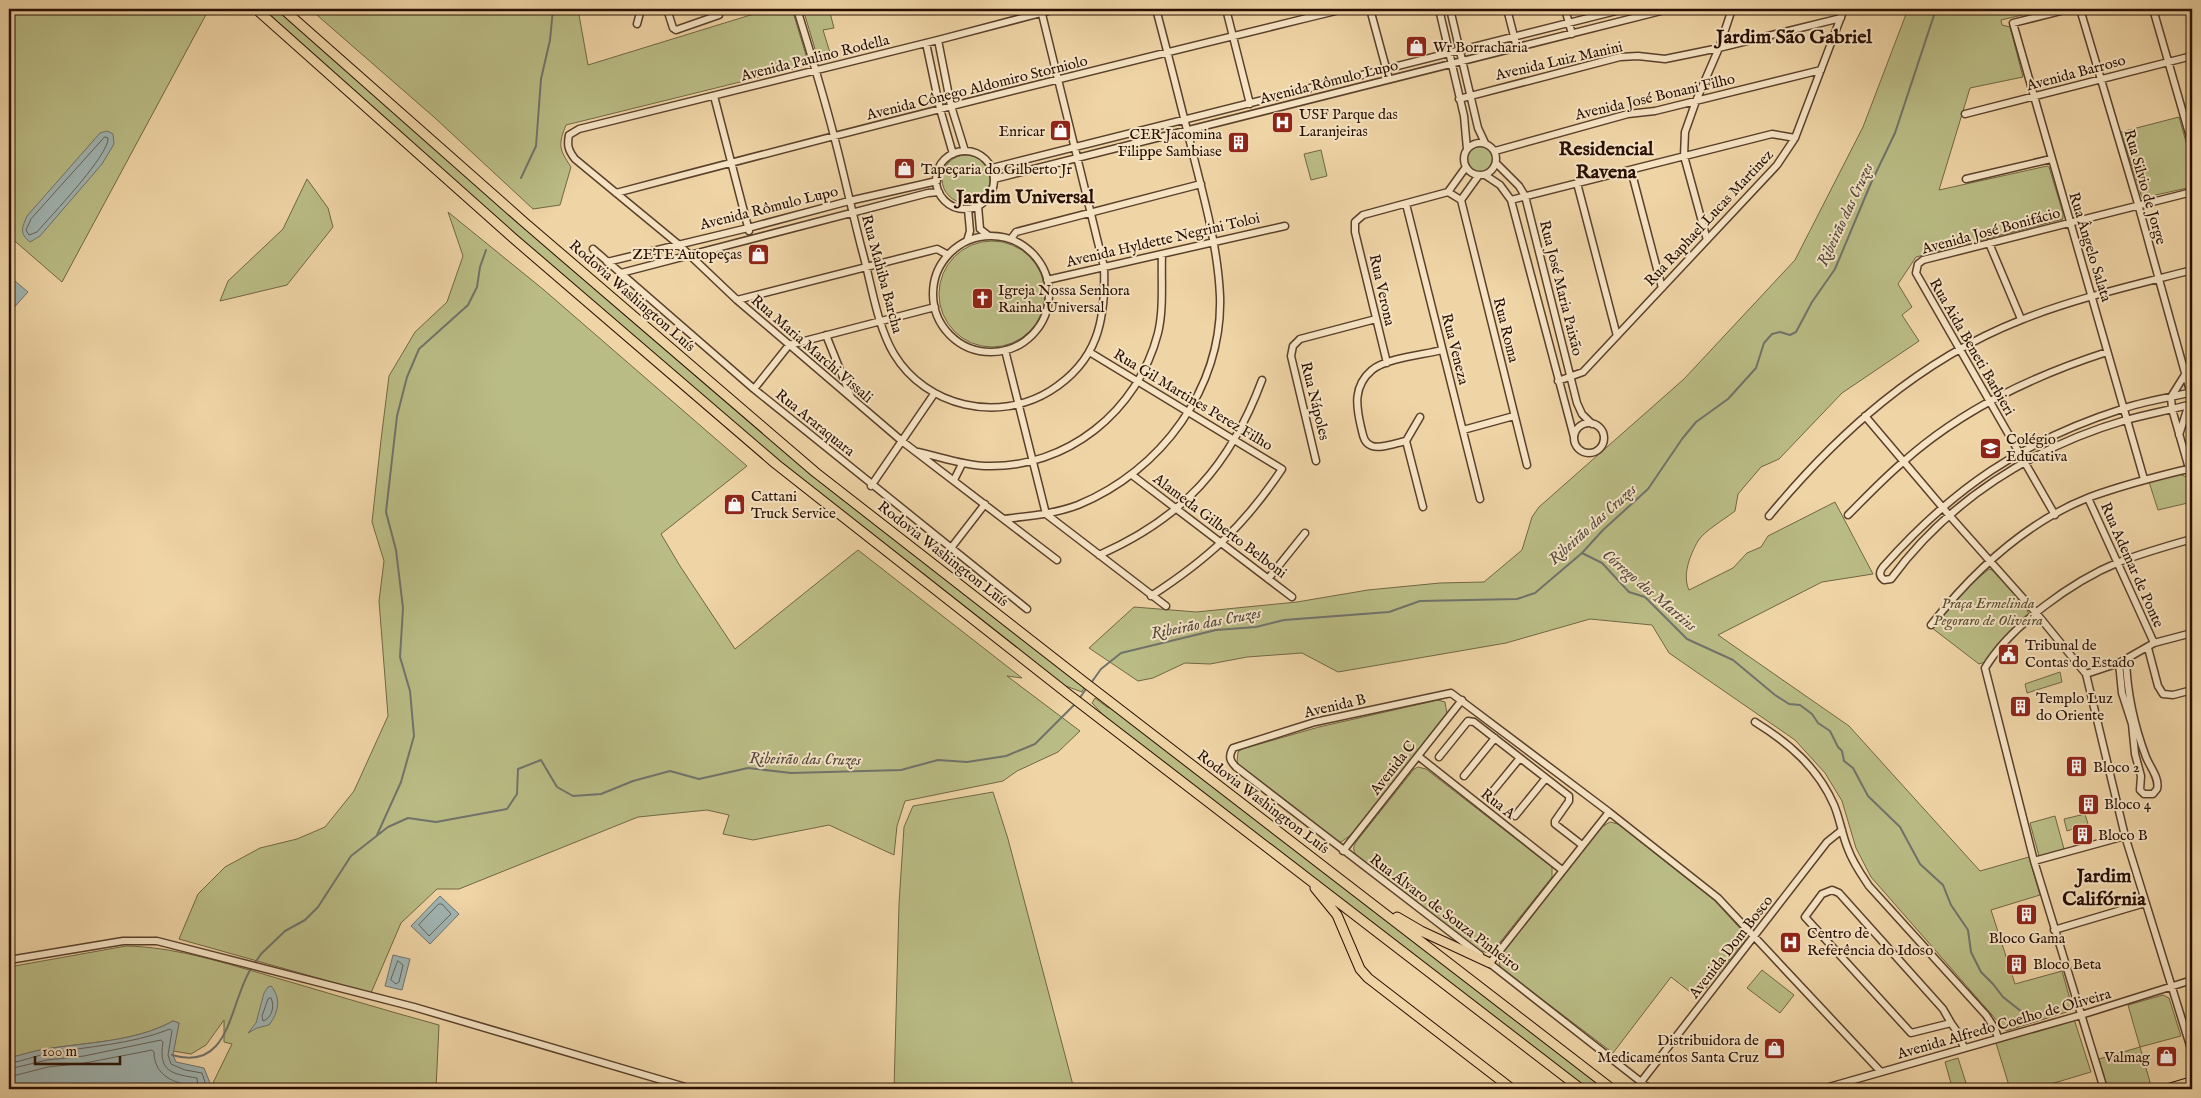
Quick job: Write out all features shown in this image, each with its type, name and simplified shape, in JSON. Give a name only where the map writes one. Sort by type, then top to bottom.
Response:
[{"type":"highway","points":[[256,9],[506,232],[776,464],[1068,694],[1581,1089]]},
{"type":"highway","name":"Rodovia Washington Luís","points":[[283,9],[718,390],[815,472],[1082,681],[1612,1089]]},
{"type":"highway","points":[[1306,876],[1337,915],[1360,969],[1368,978],[1512,1089]]},
{"type":"highway","points":[[1349,886],[1421,931],[1490,963]]},
{"type":"main road","points":[[2165,1089],[2192,1082]]},
{"type":"street","points":[[637,24],[641,9]]},
{"type":"street","points":[[667,9],[673,28],[676,30],[719,15],[719,9]]},
{"type":"street","name":"Rua Mahiba Barcha","points":[[797,9],[835,137],[849,201],[886,339],[906,370],[934,394],[967,406],[1002,408],[1019,405],[1040,397],[1059,385],[1076,370],[1090,353],[1099,332],[1104,310],[1104,267],[1041,11]]},
{"type":"street","name":"Avenida Paulino Rodella","points":[[568,142],[570,135],[579,129],[938,40],[1041,11],[1056,9]]},
{"type":"street","points":[[1004,519],[1046,514],[1084,502],[1106,492],[1132,475],[1160,449],[1189,412],[1202,385],[1212,357],[1218,327],[1220,297],[1215,242],[1156,9]]},
{"type":"street","points":[[1226,9],[1250,104]]},
{"type":"street","name":"Avenida Cônego Aldomiro Storniolo","points":[[616,193],[951,106],[1344,9]]},
{"type":"street","points":[[1370,9],[1389,79]]},
{"type":"street","points":[[1439,9],[1464,116],[1467,149]]},
{"type":"street","points":[[1448,192],[1461,200],[1482,175],[1494,168],[1496,163],[1494,151],[1484,143],[1478,128],[1450,9]]},
{"type":"street","points":[[1507,9],[1517,48]]},
{"type":"street","points":[[1565,9],[1572,34]]},
{"type":"street","points":[[1624,9],[1626,20]]},
{"type":"street","name":"Avenida Rômulo Lupo","points":[[992,168],[1624,9]]},
{"type":"street","name":"Avenida Rômulo Lupo","points":[[994,179],[1669,9]]},
{"type":"street","points":[[1707,240],[1684,156],[1685,132],[1719,48],[1732,9]]},
{"type":"street","name":"Rua Raphael Lucas Martinez","points":[[1558,380],[1583,372],[1777,165],[1795,138],[1844,9]]},
{"type":"street","name":"Rua Ângelo Salata","points":[[2069,9],[2013,23],[2144,479]]},
{"type":"street","name":"Rua Silvio de Jorge","points":[[2080,9],[2138,204],[2192,392],[2192,398]]},
{"type":"street","points":[[2153,9],[2192,144]]},
{"type":"street","name":"Avenida Luiz Manini","points":[[1459,98],[1620,58],[1638,56],[1664,59],[1719,48],[1841,18]]},
{"type":"street","points":[[938,40],[951,106],[964,151]]},
{"type":"street","points":[[926,43],[940,109],[953,154]]},
{"type":"street","name":"Avenida Barroso","points":[[1965,114],[2192,56]]},
{"type":"street","name":"Avenida José Bonani Filho","points":[[1494,151],[1628,114],[1655,111],[1821,70]]},
{"type":"street","points":[[714,96],[750,238]]},
{"type":"street","points":[[1511,200],[1772,134],[1795,138]]},
{"type":"street","name":"Rua Maria Marchi Vissali","points":[[568,142],[568,149],[575,159],[678,244],[737,300],[852,400],[902,442],[1057,560]]},
{"type":"street","points":[[1482,175],[1474,174],[1466,166],[1464,154],[1467,149],[1478,143],[1484,143]]},
{"type":"street","points":[[964,151],[980,156],[992,168],[994,179],[990,195],[978,206],[968,209],[951,205],[939,192],[936,181],[941,165],[953,154],[964,151]]},
{"type":"street","points":[[1966,179],[2051,159]]},
{"type":"street","name":"Rua José Maria Paixão","points":[[1496,163],[1519,186],[1525,196],[1578,407],[1592,424]]},
{"type":"street","points":[[1406,204],[1448,192],[1466,166]]},
{"type":"street","points":[[1631,170],[1662,288]]},
{"type":"street","name":"Rua José Maria Paixão","points":[[1482,175],[1500,185],[1511,200],[1574,437]]},
{"type":"street","name":"Avenida Rômulo Lupo","points":[[607,262],[936,181]]},
{"type":"street","points":[[1577,183],[1617,336]]},
{"type":"street","points":[[1011,239],[1016,232],[1201,184]]},
{"type":"street","name":"Avenida Rômulo Lupo","points":[[621,273],[852,212],[939,192]]},
{"type":"street","name":"Avenida José Bonifácio","points":[[1916,268],[1923,260],[2138,204],[2192,192]]},
{"type":"street","name":"Rua Roma","points":[[1461,200],[1527,466]]},
{"type":"street","name":"Rua Verona","points":[[1387,363],[1355,232],[1355,222],[1362,215],[1406,204]]},
{"type":"street","name":"Rua Veneza","points":[[1406,204],[1480,499]]},
{"type":"street","points":[[978,206],[980,229],[988,236]]},
{"type":"street","points":[[967,241],[970,231],[968,209]]},
{"type":"street","name":"Avenida Hyldette Negrini Toloi","points":[[1048,280],[1285,226]]},
{"type":"street","points":[[988,236],[1011,239],[1030,251],[1038,259],[1048,280],[1048,302],[1041,323],[1025,340],[1005,350],[982,350],[961,343],[945,328],[935,307],[934,285],[937,274],[948,255],[967,241],[988,236]]},
{"type":"street","points":[[1989,243],[2021,320]]},
{"type":"street","name":"Rua Araraquara","points":[[593,249],[754,389],[871,486],[1027,609]]},
{"type":"street","points":[[737,300],[937,249],[948,255]]},
{"type":"street","points":[[916,452],[962,464],[1010,465],[1033,461],[1058,452],[1097,429],[1123,404],[1138,382],[1150,358],[1158,332],[1162,305],[1162,254]]},
{"type":"street","name":"Rua Aida Beneti Barbieri","points":[[1916,268],[1916,273],[1959,350],[2055,515]]},
{"type":"street","points":[[1769,516],[1805,474],[1865,416],[1895,392],[1959,350],[2021,320],[2092,296],[2192,270]]},
{"type":"street","points":[[754,389],[790,345],[935,307]]},
{"type":"street","name":"Rua Nápoles","points":[[1316,461],[1291,356],[1291,348],[1300,339],[1376,319]]},
{"type":"street","points":[[826,336],[852,400]]},
{"type":"street","points":[[1005,350],[1046,514],[1166,606]]},
{"type":"street","points":[[1406,441],[1378,447],[1369,445],[1364,438],[1356,408],[1359,388],[1366,376],[1375,368],[1387,363],[1442,350]]},
{"type":"street","points":[[1848,515],[1903,462],[1958,420],[2026,382],[2107,352]]},
{"type":"street","name":"Rua Gil Martines Perez Filho","points":[[1090,353],[1282,469],[1254,508],[1222,544]]},
{"type":"street","points":[[2186,373],[2171,397],[2172,409],[2179,436],[2191,468],[2192,479]]},
{"type":"street","points":[[1099,555],[1140,535],[1177,509],[1213,471],[1235,440],[1251,411],[1262,380]]},
{"type":"street","points":[[2192,392],[2124,408],[2073,426],[2018,452],[1978,478],[1920,526],[1883,567],[1880,573],[1884,580],[1891,579],[1932,530],[1948,515],[1997,479],[2024,462],[2073,439],[2126,420],[2192,404]]},
{"type":"street","points":[[871,486],[934,394]]},
{"type":"street","points":[[2179,436],[2183,420],[2192,404]]},
{"type":"street","points":[[1463,430],[1514,416]]},
{"type":"street","points":[[1865,416],[1948,515],[2037,614],[2086,674],[2125,836],[2192,1052]]},
{"type":"street","points":[[1420,417],[1406,441],[1423,507]]},
{"type":"street","points":[[1592,424],[1597,426],[1604,435],[1604,440],[1598,450],[1593,452],[1582,451],[1575,443],[1574,437],[1580,426],[1592,424]]},
{"type":"street","points":[[954,480],[962,464]]},
{"type":"street","points":[[1931,626],[1968,582],[1990,561],[2020,537],[2055,515],[2088,498],[2144,479],[2191,468]]},
{"type":"street","name":"Alameda Gilberto Belboni","points":[[1132,475],[1292,597]]},
{"type":"street","name":"Rua Ademar de Ponte","points":[[2088,498],[2154,643]]},
{"type":"street","points":[[951,548],[985,504]]},
{"type":"street","points":[[1268,579],[1305,533]]},
{"type":"street","points":[[2104,1089],[2034,861],[1985,668],[1993,656],[2037,614],[2075,585],[2117,563],[2192,539]]},
{"type":"street","points":[[1151,596],[1222,544]]},
{"type":"street","points":[[2086,674],[2126,659],[2154,643],[2192,634]]},
{"type":"street","points":[[2148,648],[2158,686],[2163,694],[2173,695],[2192,690]]},
{"type":"street","points":[[2125,692],[2126,659]]},
{"type":"street","points":[[2119,662],[2134,724],[2158,786],[2155,792],[2150,795],[2144,794],[2140,790],[2141,776],[2135,754],[2134,724]]},
{"type":"street","name":"Avenida B","points":[[1230,754],[1233,748],[1238,746],[1315,722],[1450,693],[1462,700]]},
{"type":"street","points":[[1462,700],[1718,898],[1881,1072]]},
{"type":"street","name":"Avenida C","points":[[1343,851],[1462,700]]},
{"type":"street","points":[[1439,757],[1468,721],[1474,722],[1570,798],[1555,824],[1582,845]]},
{"type":"street","points":[[1755,722],[1801,756],[1821,780],[1835,807],[1848,850],[1857,869],[1869,886],[1986,1015],[1998,1038]]},
{"type":"street","points":[[1464,776],[1494,738]]},
{"type":"street","name":"Rua Álvaro de Souza Pinheiro","points":[[1230,754],[1230,761],[1236,767],[1650,1089]]},
{"type":"street","name":"Rua A","points":[[1418,756],[1562,870]]},
{"type":"street","points":[[1488,797],[1520,758]]},
{"type":"street","points":[[1515,816],[1546,778]]},
{"type":"street","points":[[1490,963],[1609,812]]},
{"type":"street","name":"Avenida Dom Bosco","points":[[1641,1082],[1827,842],[1842,830]]},
{"type":"street","points":[[2034,861],[2125,836]]},
{"type":"street","points":[[1952,1023],[1911,1033],[1805,917],[1822,894],[1832,890],[1839,893],[1943,1009],[1952,1023],[1960,1037],[1964,1048]]},
{"type":"street","points":[[2054,930],[2145,903]]},
{"type":"street","points":[[9,960],[134,939],[157,942],[414,1007],[692,1089]]},
{"type":"street","name":"Avenida Alfredo Coelho de Oliveira","points":[[1822,1089],[2082,1015],[2192,980]]},
{"type":"green space","points":[[9,9],[209,9],[62,282],[9,236]]},
{"type":"green space","points":[[260,9],[278,9],[758,429],[1074,677],[1084,688],[1082,692],[1063,685],[752,440],[545,261]]},
{"type":"green space","points":[[310,9],[591,9],[591,11],[579,15],[588,65],[770,9],[792,9],[809,65],[566,125],[561,147],[571,167],[560,205],[533,209],[435,118]]},
{"type":"green space","points":[[803,9],[829,9],[834,28],[823,30],[831,56],[818,59]]},
{"type":"green space","points":[[1908,9],[2048,9],[2001,20],[2002,25],[2010,27],[2023,77],[1970,88],[1939,190],[2047,166],[2049,167],[2063,213],[2063,219],[1916,257],[1898,284],[1912,307],[1902,315],[1919,341],[1842,393],[1779,459],[1761,467],[1738,494],[1735,511],[1710,529],[1698,541],[1692,552],[1686,578],[1689,590],[1733,568],[1747,553],[1761,547],[1768,536],[1835,502],[1873,574],[1822,582],[1718,635],[1849,726],[1980,871],[2029,857],[2040,895],[1991,910],[2015,984],[2062,971],[2073,1010],[2006,1031],[1871,877],[1856,848],[1842,801],[1825,773],[1795,740],[1669,653],[1652,625],[1590,619],[1506,643],[1338,672],[1302,653],[1247,657],[1210,664],[1185,663],[1153,678],[1138,681],[1089,648],[1134,607],[1196,612],[1297,602],[1368,590],[1440,583],[1484,582],[1522,550],[1532,517],[1539,507],[1684,379],[1795,260],[1863,127]]},
{"type":"green space","points":[[2179,117],[2192,163],[2192,187],[2142,198],[2121,132]]},
{"type":"green space","points":[[1480,146],[1489,150],[1493,159],[1489,168],[1480,172],[1471,168],[1467,159],[1471,150]]},
{"type":"green space","points":[[1321,150],[1327,176],[1311,180],[1304,154]]},
{"type":"green space","points":[[961,155],[971,155],[983,162],[990,174],[990,184],[983,196],[971,203],[961,203],[953,199],[946,192],[942,184],[942,174],[946,166],[953,159]]},
{"type":"green space","points":[[307,179],[328,208],[333,227],[287,285],[220,301],[228,281],[283,229]]},
{"type":"green space","points":[[448,212],[544,290],[747,466],[661,534],[735,649],[858,550],[1022,678],[1007,676],[1080,731],[1058,752],[1017,771],[1003,781],[905,801],[897,826],[894,855],[829,825],[753,840],[723,834],[729,815],[707,810],[638,817],[459,889],[437,889],[401,923],[371,993],[179,939],[198,894],[225,867],[260,848],[297,839],[325,827],[354,791],[388,716],[379,601],[384,561],[372,522],[381,440],[389,376],[415,332],[447,302],[463,256]]},
{"type":"green space","points":[[992,241],[1012,245],[1029,257],[1041,274],[1045,294],[1041,314],[1029,331],[1012,343],[992,347],[972,343],[955,331],[943,314],[939,294],[943,274],[955,257],[972,245]]},
{"type":"green space","points":[[2179,474],[2187,477],[2192,491],[2192,502],[2158,510],[2149,482]]},
{"type":"green space","name":"Praça Ermelinda Pegoraro de Oliveira","points":[[1989,569],[2026,607],[2029,615],[1985,662],[1979,664],[1932,628],[1971,584]]},
{"type":"green space","points":[[2060,672],[2062,682],[2027,693],[2025,684]]},
{"type":"green space","points":[[1095,698],[1107,707],[1116,710],[1606,1089],[1586,1089],[1106,718],[1092,703]]},
{"type":"green space","points":[[1438,700],[1445,702],[1447,714],[1351,835],[1341,842],[1335,840],[1240,767],[1237,762],[1238,752],[1242,749],[1319,727]]},
{"type":"green space","points":[[1418,767],[1426,769],[1552,867],[1552,877],[1493,951],[1488,953],[1479,950],[1354,852],[1356,842],[1414,769]]},
{"type":"green space","points":[[993,792],[1008,839],[1074,1089],[894,1089],[899,904],[904,827],[913,806]]},
{"type":"green space","points":[[2085,814],[2088,824],[2067,831],[2064,819]]},
{"type":"green space","points":[[2055,816],[2064,849],[2039,856],[2030,823]]},
{"type":"green space","points":[[1610,822],[1618,824],[1714,900],[1747,936],[1698,998],[1671,977],[1613,1053],[1502,969],[1499,964],[1503,953],[1600,828]]},
{"type":"green space","points":[[126,946],[161,949],[212,960],[439,1025],[436,1089],[210,1089],[232,1044],[224,1042],[224,1020],[206,1045],[191,1054],[173,1051],[179,1023],[173,1021],[158,1028],[127,1037],[41,1050],[9,1058],[9,967]]},
{"type":"green space","points":[[1762,970],[1794,995],[1780,1013],[1747,988]]},
{"type":"green space","points":[[2163,995],[2169,998],[2181,1036],[2140,1047],[2128,1005]]},
{"type":"green space","points":[[2074,1019],[2091,1072],[2034,1089],[2010,1089],[1996,1043]]},
{"type":"green space","points":[[2140,1047],[2152,1089],[2108,1089],[2099,1059]]},
{"type":"green space","points":[[1958,1058],[1966,1083],[1952,1087],[1945,1062]]},
{"type":"water","points":[[107,131],[113,134],[114,144],[102,164],[40,236],[30,242],[24,236],[22,230],[27,216],[100,133]]},
{"type":"water","points":[[9,276],[28,292],[9,313]]},
{"type":"water","points":[[440,896],[459,914],[430,944],[411,926]]},
{"type":"water","points":[[393,955],[410,959],[402,990],[385,986]]},
{"type":"water","points":[[271,986],[278,1001],[275,1016],[269,1025],[248,1033],[256,1023],[264,993]]},
{"type":"water","points":[[173,1021],[179,1023],[173,1055],[176,1062],[204,1068],[210,1083],[208,1089],[9,1089],[9,1058],[41,1050],[127,1037],[158,1028]]},
{"type":"waterway","points":[[521,178],[536,146],[541,79],[550,40],[553,9]]},
{"type":"waterway","name":"Ribeirão das Cruzes","points":[[1091,683],[1101,669],[1121,653],[1216,630],[1256,627],[1284,620],[1389,612],[1420,601],[1517,599],[1535,593],[1582,553],[1603,530],[1648,489],[1696,422],[1728,399],[1756,368],[1764,343],[1772,334],[1780,332],[1790,335],[1796,332],[1812,302],[1835,269],[1871,183],[1895,133],[1936,9]]},
{"type":"waterway","points":[[377,835],[401,782],[414,736],[410,691],[400,657],[403,608],[396,550],[386,512],[397,416],[407,377],[419,349],[468,305],[477,287],[480,267],[486,250]]},
{"type":"waterway","name":"Córrego dos Martins","points":[[1582,553],[1602,563],[1629,592],[1645,597],[1687,639],[1733,660],[1775,695],[1789,704],[1800,705],[1812,714],[1818,723],[1830,731],[1842,751],[1844,761],[1853,768],[1868,796],[1900,827],[1920,864],[1943,885],[1951,905],[1968,930],[1971,952],[1981,972],[2003,997],[2027,1016]]},
{"type":"waterway","name":"Ribeirão das Cruzes","points":[[1079,699],[1086,689]]},
{"type":"waterway","name":"Ribeirão das Cruzes","points":[[255,963],[261,954],[285,931],[305,920],[318,907],[351,856],[388,827],[408,818],[436,822],[507,809],[517,794],[518,769],[541,760],[557,787],[573,796],[601,794],[633,781],[670,771],[699,779],[748,768],[791,773],[901,770],[938,760],[967,762],[1006,756],[1035,744],[1076,703]]},
{"type":"waterway","name":"Ribeirão das Cruzes","points":[[172,1055],[192,1058],[207,1054],[218,1044],[226,1030],[244,981],[252,967]]},
{"type":"place","name":"Wr Borracharia","points":[[1417,47]]},
{"type":"place","name":"USF Parque das Laranjeiras","points":[[1283,123]]},
{"type":"place","name":"Enricar","points":[[1061,131]]},
{"type":"place","name":"CER Jacomina Filippe Sambiase","points":[[1238,143]]},
{"type":"place","name":"Tapeçaria do Gilberto Jr","points":[[905,169]]},
{"type":"place","name":"ZETE Autopeças","points":[[758,254]]},
{"type":"place","name":"Igreja Nossa Senhora Rainha Universal","points":[[982,299]]},
{"type":"place","name":"Colégio Educativa","points":[[1990,448]]},
{"type":"place","name":"Cattani Truck Service","points":[[735,505]]},
{"type":"place","name":"Tribunal de Contas do Estado","points":[[2009,654]]},
{"type":"place","name":"Templo Luz do Oriente","points":[[2020,707]]},
{"type":"place","name":"Bloco 2","points":[[2077,767]]},
{"type":"place","name":"Bloco 4","points":[[2088,804]]},
{"type":"place","name":"Bloco B","points":[[2082,835]]},
{"type":"place","name":"Bloco Gama","points":[[2027,915]]},
{"type":"place","name":"Centro de Referência do Idoso","points":[[1791,942]]},
{"type":"place","name":"Bloco Beta","points":[[2017,964]]},
{"type":"place","name":"Distribuidora de Medicamentos Santa Cruz","points":[[1775,1049]]},
{"type":"place","name":"Valmag","points":[[2166,1057]]},
{"type":"district","name":"Jardim São Gabriel","points":[[1794,37]]},
{"type":"district","name":"Residencial Ravena","points":[[1606,160]]},
{"type":"district","name":"Jardim Universal","points":[[1025,197]]},
{"type":"district","name":"Jardim Califórnia","points":[[2104,888]]}]
